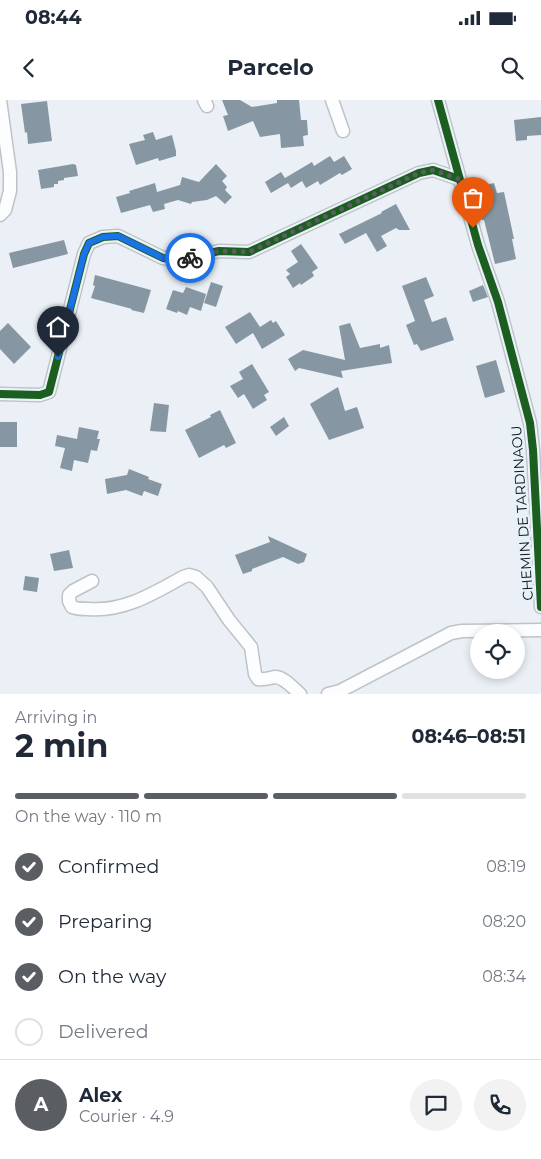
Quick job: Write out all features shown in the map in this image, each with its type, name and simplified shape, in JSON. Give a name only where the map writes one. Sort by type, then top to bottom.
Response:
[{"type":"street","points":[[0,100],[10,172],[10,191],[5,210],[0,215]]},
{"type":"street","points":[[332,100],[343,131]]},
{"type":"street","name":"CHEMIN DE TARDINAOU","points":[[438,100],[478,245],[500,310],[530,423],[537,441],[541,607]]},
{"type":"street","points":[[0,394],[40,395],[49,392],[84,254],[89,243],[103,237],[118,236],[163,258],[181,260],[219,251],[249,252],[419,173],[433,170],[459,179]]},
{"type":"street","points":[[92,581],[69,595],[72,607],[96,610],[114,608],[142,599],[183,577],[189,575],[196,577],[207,587],[251,647],[254,674],[258,679],[282,678],[300,694]]},
{"type":"street","points":[[328,694],[340,691],[451,633],[462,631],[541,630]]},
{"type":"building","points":[[222,100],[240,100],[252,107],[277,103],[277,100],[299,100],[301,120],[307,120],[308,135],[303,136],[304,146],[281,148],[280,134],[260,137],[253,121],[228,131],[223,116],[228,115]]},
{"type":"building","points":[[47,101],[52,141],[28,144],[21,104]]},
{"type":"building","points":[[541,117],[541,135],[527,136],[527,140],[516,141],[514,120]]},
{"type":"building","points":[[153,132],[156,140],[172,135],[176,156],[159,161],[158,158],[136,165],[129,144],[145,140],[143,135]]},
{"type":"building","points":[[330,156],[334,162],[344,156],[352,169],[342,175],[340,173],[320,185],[318,181],[306,188],[302,181],[291,188],[288,183],[271,193],[265,182],[281,172],[285,178],[312,162],[314,166]]},
{"type":"building","points":[[216,164],[227,176],[222,181],[227,187],[225,190],[232,197],[225,204],[216,196],[207,200],[192,202],[191,204],[178,200],[164,204],[165,209],[153,212],[150,205],[121,213],[116,197],[155,183],[157,192],[180,185],[182,177],[199,182]]},
{"type":"building","points":[[76,165],[78,176],[64,178],[64,180],[58,181],[58,184],[54,184],[54,187],[41,189],[38,170]]},
{"type":"building","points":[[494,183],[497,193],[504,192],[514,239],[512,239],[516,259],[495,264],[474,188]]},
{"type":"building","points":[[396,204],[410,230],[399,230],[396,228],[381,236],[387,246],[377,252],[366,233],[345,244],[339,234]]},
{"type":"building","points":[[64,240],[68,254],[13,268],[9,253]]},
{"type":"building","points":[[301,244],[318,268],[312,272],[314,276],[293,288],[286,277],[290,274],[286,270],[298,262],[291,251]]},
{"type":"building","points":[[95,275],[151,290],[144,313],[91,298],[95,286],[93,285]]},
{"type":"building","points":[[426,277],[434,296],[424,300],[432,322],[446,317],[454,340],[421,351],[417,344],[414,345],[406,325],[415,321],[402,286]]},
{"type":"building","points":[[211,282],[223,286],[216,307],[204,303]]},
{"type":"building","points":[[483,285],[488,297],[473,302],[469,291]]},
{"type":"building","points":[[186,287],[206,294],[201,311],[190,307],[187,315],[166,309],[173,290],[183,293]]},
{"type":"building","points":[[250,312],[260,327],[271,320],[273,323],[276,321],[285,335],[262,349],[253,333],[236,344],[225,327]]},
{"type":"building","points":[[8,323],[31,347],[14,364],[0,349],[0,331]]},
{"type":"building","points":[[350,323],[360,348],[380,344],[380,348],[389,345],[392,363],[341,371],[343,378],[299,368],[295,371],[288,359],[303,350],[345,360],[339,326]]},
{"type":"building","points":[[496,360],[505,392],[485,398],[476,366]]},
{"type":"building","points":[[252,364],[269,392],[264,395],[267,400],[253,409],[244,394],[238,398],[230,386],[243,379],[239,372]]},
{"type":"building","points":[[338,387],[345,411],[357,407],[364,428],[329,440],[310,404]]},
{"type":"building","points":[[154,403],[169,405],[166,432],[150,431]]},
{"type":"building","points":[[220,410],[236,443],[226,448],[224,445],[199,458],[185,430],[211,417],[210,415]]},
{"type":"building","points":[[284,417],[289,426],[276,436],[270,427]]},
{"type":"building","points":[[0,422],[17,422],[17,447],[0,447]]},
{"type":"building","points":[[79,427],[99,431],[97,439],[100,439],[97,451],[91,450],[88,463],[74,460],[72,471],[60,468],[65,448],[55,446],[57,435],[77,439]]},
{"type":"building","points":[[129,469],[162,484],[158,496],[144,491],[142,496],[126,490],[107,494],[105,479],[127,475]]},
{"type":"building","points":[[268,536],[307,554],[304,562],[298,564],[283,557],[243,574],[235,555],[270,542]]},
{"type":"building","points":[[69,550],[73,568],[54,571],[50,554]]},
{"type":"building","points":[[25,576],[39,578],[37,592],[23,590]]},
{"type":"cycle path","points":[[438,100],[478,245],[498,302],[530,423],[541,607]]},
{"type":"cycle path","points":[[0,394],[40,395],[49,392],[84,254],[89,243],[103,237],[118,236],[163,258],[181,260],[219,251],[249,252],[419,173],[433,170],[459,179]]},
{"type":"way so far","points":[[190,258],[219,251],[249,252],[419,173],[433,170],[459,179],[473,228]]},
{"type":"route","points":[[58,357],[84,254],[89,243],[103,237],[118,236],[163,258],[181,260],[190,258]]}]
